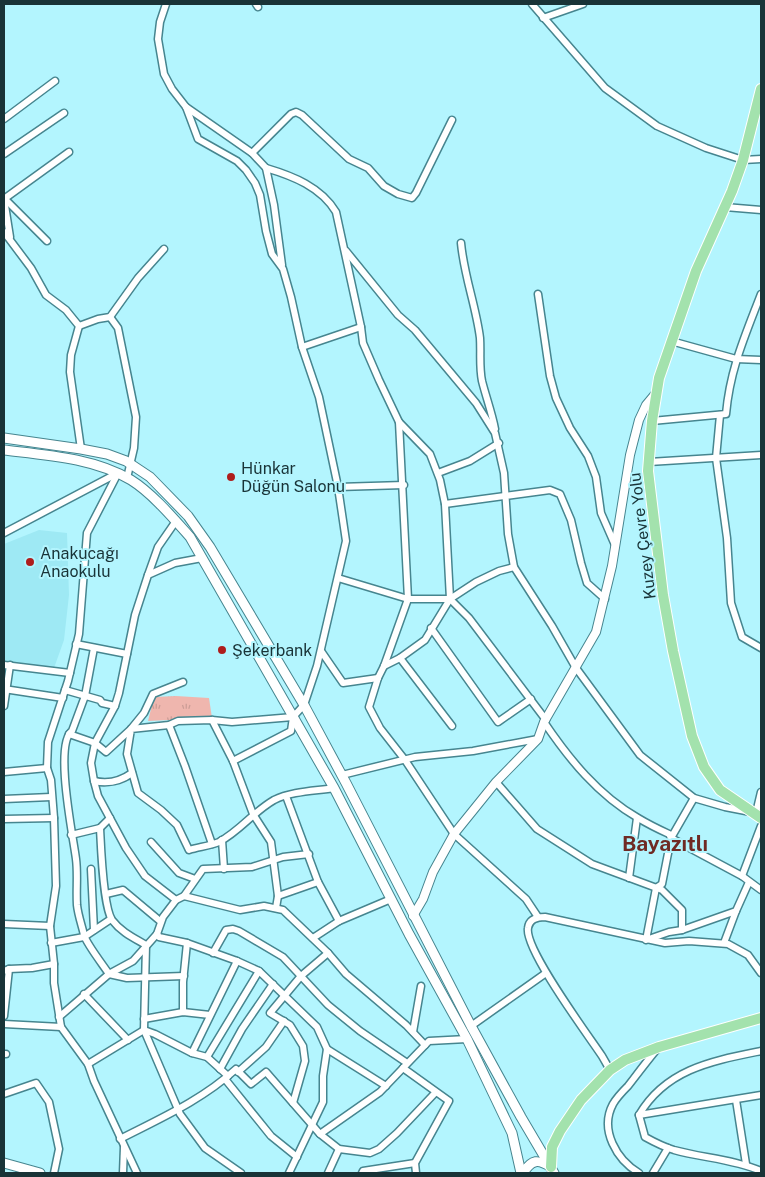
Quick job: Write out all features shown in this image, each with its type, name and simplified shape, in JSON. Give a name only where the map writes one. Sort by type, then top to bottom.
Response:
[{"type":"main road","name":"Kuzey Çevre Yolu","points":[[759,816],[720,790],[704,767],[692,736],[672,651],[663,595],[649,488],[649,462],[656,393],[670,341],[683,311],[696,271],[725,207],[743,160],[761,89]]},
{"type":"main road","points":[[4,438],[107,454],[131,464],[150,476],[188,516],[210,547],[304,705],[471,1026],[521,1117],[553,1170]]},
{"type":"main road","points":[[4,450],[76,460],[118,473],[159,504],[190,537],[334,788],[466,1039],[512,1133],[522,1173]]},
{"type":"main road","points":[[553,1170],[552,1147],[560,1131],[581,1100],[610,1070],[625,1060],[659,1047],[761,1018]]},
{"type":"main road","points":[[522,1173],[534,1162],[543,1162],[553,1170]]},
{"type":"main road","points":[[4,1163],[40,1173]]},
{"type":"street","points":[[166,4],[160,22],[158,39],[164,74],[169,85],[186,107],[198,139],[237,161],[255,183],[260,195],[272,254],[283,269]]},
{"type":"street","points":[[532,4],[604,88],[657,126],[706,148],[743,160],[761,159]]},
{"type":"street","points":[[543,18],[582,4]]},
{"type":"street","points":[[4,119],[55,81]]},
{"type":"street","points":[[186,107],[252,153],[266,168],[300,180],[319,192],[329,201],[336,212],[362,327],[363,343],[400,422],[430,454],[438,473],[445,504],[450,599],[469,618],[531,699],[565,753],[584,774],[621,807],[637,818],[669,834],[670,838],[742,876],[761,890]]},
{"type":"street","points":[[252,153],[291,114],[296,112],[302,115],[350,159],[368,168],[384,186],[398,194],[412,198],[452,120]]},
{"type":"street","points":[[4,154],[64,113]]},
{"type":"street","points":[[4,199],[69,152]]},
{"type":"street","points":[[233,761],[291,731],[293,717],[304,705],[321,651],[346,541],[338,487],[319,397],[302,347],[283,269],[274,206],[266,168]]},
{"type":"street","points":[[4,199],[10,238]]},
{"type":"street","points":[[4,199],[47,241]]},
{"type":"street","points":[[725,207],[761,210]]},
{"type":"street","points":[[4,232],[31,268],[46,295],[66,310],[79,326]]},
{"type":"street","points":[[461,243],[462,263],[475,309],[480,339],[482,381],[493,418],[495,433]]},
{"type":"street","points":[[79,326],[98,318],[110,317],[138,278],[164,249]]},
{"type":"street","points":[[345,250],[398,315],[415,330],[476,403],[495,433],[499,443],[504,473],[508,534],[514,567],[552,626],[576,668],[640,755],[694,798],[725,808],[759,816],[761,792]]},
{"type":"street","points":[[538,294],[550,376],[556,398],[570,428],[588,456],[596,477],[601,513],[615,545]]},
{"type":"street","points":[[652,421],[726,414],[730,379],[761,294]]},
{"type":"street","points":[[110,317],[118,328],[136,417],[134,448],[127,478]]},
{"type":"street","points":[[79,326],[70,372],[81,449]]},
{"type":"street","points":[[302,347],[362,327]]},
{"type":"street","points":[[670,341],[736,359],[761,360]]},
{"type":"street","points":[[413,916],[423,899],[433,872],[454,834],[496,782],[538,739],[545,721],[596,632],[605,599],[630,455],[639,420],[646,406],[656,393]]},
{"type":"street","points":[[720,415],[716,458],[727,538],[731,603],[742,637],[761,648]]},
{"type":"street","points":[[400,422],[408,599],[369,707],[380,728],[405,760],[454,834],[526,899],[538,917]]},
{"type":"street","points":[[438,473],[470,462],[499,443]]},
{"type":"street","points":[[649,462],[761,456]]},
{"type":"street","points":[[4,533],[118,473]]},
{"type":"street","points":[[118,473],[87,533],[79,634],[70,674],[48,742],[47,768],[51,780],[54,818],[56,886],[50,926],[54,983],[61,1027],[88,1064],[120,1139],[137,1173]]},
{"type":"street","points":[[338,487],[404,485]]},
{"type":"street","points":[[445,504],[550,490],[560,494],[571,520],[587,583],[605,599]]},
{"type":"street","points":[[176,521],[158,547],[148,575],[135,615],[125,670],[115,706],[95,743],[91,763],[98,796],[126,848],[145,876],[176,900]]},
{"type":"street","points":[[148,575],[176,563],[202,558]]},
{"type":"street","points":[[384,666],[400,658],[425,640],[450,599],[476,582],[499,571],[514,567]]},
{"type":"street","points":[[338,578],[408,599],[450,599]]},
{"type":"street","points":[[431,628],[498,722],[531,699]]},
{"type":"street","points":[[76,644],[127,654]]},
{"type":"street","points":[[94,648],[85,696],[64,749],[71,835],[77,870],[78,907],[84,937],[109,974],[127,978],[184,976]]},
{"type":"street","points":[[321,651],[342,683],[378,678]]},
{"type":"street","points":[[400,658],[452,726]]},
{"type":"street","points":[[4,706],[7,665],[70,674]]},
{"type":"street","points":[[69,734],[95,743],[106,752],[131,729],[144,713],[153,694],[183,682]]},
{"type":"street","points":[[5,690],[63,698]]},
{"type":"street","points":[[65,690],[115,706]]},
{"type":"street","points":[[131,729],[178,721],[212,720],[232,722],[293,717]]},
{"type":"street","points":[[212,720],[233,761],[253,814],[271,842],[278,896],[276,908]]},
{"type":"street","points":[[169,724],[212,844]]},
{"type":"street","points":[[131,729],[127,754],[138,792],[177,825],[189,850],[222,840],[247,821],[253,814],[275,799],[293,794],[334,788]]},
{"type":"street","points":[[342,776],[405,760],[443,753],[473,751],[538,739]]},
{"type":"street","points":[[4,772],[47,768]]},
{"type":"street","points":[[94,781],[104,783],[125,778],[132,773]]},
{"type":"street","points":[[496,782],[537,829],[592,864],[662,890],[682,910],[682,930]]},
{"type":"street","points":[[286,796],[318,882],[339,921]]},
{"type":"street","points":[[4,799],[51,797]]},
{"type":"street","points":[[646,940],[656,888],[662,884],[670,838],[694,798]]},
{"type":"street","points":[[4,819],[54,818]]},
{"type":"street","points":[[71,835],[100,828],[110,818]]},
{"type":"street","points":[[629,878],[637,818]]},
{"type":"street","points":[[742,876],[761,826]]},
{"type":"street","points":[[100,828],[102,870],[111,919],[123,932],[146,945]]},
{"type":"street","points":[[222,840],[224,869]]},
{"type":"street","points":[[151,842],[179,874],[195,879]]},
{"type":"street","points":[[59,1017],[109,974],[133,961],[157,934],[160,921],[176,900],[184,896],[203,869],[252,867],[274,860],[309,854]]},
{"type":"street","points":[[91,869],[94,930]]},
{"type":"street","points":[[278,896],[318,882]]},
{"type":"street","points":[[724,943],[749,882]]},
{"type":"street","points":[[106,894],[123,890],[160,921]]},
{"type":"street","points":[[184,896],[240,910],[264,906],[284,910],[328,953],[346,974],[413,1032],[425,1045]]},
{"type":"street","points":[[313,938],[339,921],[391,899]]},
{"type":"street","points":[[646,940],[669,932],[682,930],[736,911]]},
{"type":"street","points":[[610,1070],[546,973],[528,937],[528,928],[531,920],[544,917],[665,943],[689,941],[724,943],[738,948],[748,955],[761,973]]},
{"type":"street","points":[[52,943],[84,937],[111,919]]},
{"type":"street","points":[[4,924],[50,926]]},
{"type":"street","points":[[213,953],[226,930],[233,929],[283,957],[328,1005],[436,1093],[449,1101],[415,1163],[416,1173]]},
{"type":"street","points":[[157,934],[159,937],[187,942],[237,961],[259,972],[274,984],[317,1027],[327,1049],[323,1076],[323,1102],[290,1173]]},
{"type":"street","points":[[183,1012],[187,942]]},
{"type":"street","points":[[146,945],[144,1030],[180,1114],[205,1148],[241,1173]]},
{"type":"street","points":[[293,1103],[305,1061],[303,1046],[290,1025],[270,1014],[301,976],[328,953]]},
{"type":"street","points":[[192,1053],[237,961]]},
{"type":"street","points":[[4,1016],[6,970],[54,964]]},
{"type":"street","points":[[207,1057],[259,972]]},
{"type":"street","points":[[471,1026],[546,973]]},
{"type":"street","points":[[220,1069],[242,1029],[274,984]]},
{"type":"street","points":[[413,1032],[420,986]]},
{"type":"street","points":[[84,994],[128,1040]]},
{"type":"street","points":[[144,1019],[183,1012],[210,1015]]},
{"type":"street","points":[[238,1072],[266,1047],[284,1021]]},
{"type":"street","points":[[4,1024],[61,1027]]},
{"type":"street","points":[[88,1064],[144,1030]]},
{"type":"street","points":[[144,1030],[192,1053],[207,1057],[220,1069],[272,1136],[297,1156]]},
{"type":"street","points":[[320,1134],[380,1092],[429,1041],[466,1039]]},
{"type":"street","points":[[639,1173],[622,1160],[613,1146],[609,1118],[613,1104],[659,1047]]},
{"type":"street","points":[[327,1049],[386,1086]]},
{"type":"street","points":[[761,1051],[720,1060],[679,1074],[657,1092],[639,1115],[645,1137],[668,1148],[746,1164],[761,1171]]},
{"type":"street","points":[[120,1139],[188,1105],[227,1078],[236,1069],[251,1084],[266,1072],[320,1134],[339,1149],[370,1153],[379,1149],[397,1133],[436,1093]]},
{"type":"street","points":[[4,1094],[36,1083],[49,1102],[59,1149],[54,1173]]},
{"type":"street","points":[[639,1115],[761,1095]]},
{"type":"street","points":[[736,1100],[746,1164]]},
{"type":"street","points":[[123,1173],[124,1146]]},
{"type":"street","points":[[653,1173],[668,1148]]},
{"type":"street","points":[[328,1173],[339,1149]]},
{"type":"street","points":[[362,1173],[415,1163]]},
{"type":"street","points":[[625,1173],[629,1166]]},
{"type":"shaded area","points":[[39,530],[67,533],[69,595],[64,640],[54,668],[4,661],[4,544]]},
{"type":"green space","points":[[154,697],[209,698],[212,718],[148,721]]},
{"type":"place","name":"Hünkar Düğün Salonu","points":[[231,477]]},
{"type":"place","name":"Anakucağı Anaokulu","points":[[30,562]]},
{"type":"place","name":"Şekerbank","points":[[222,650]]},
{"type":"district","name":"Bayazıtlı","points":[[665,844]]}]
